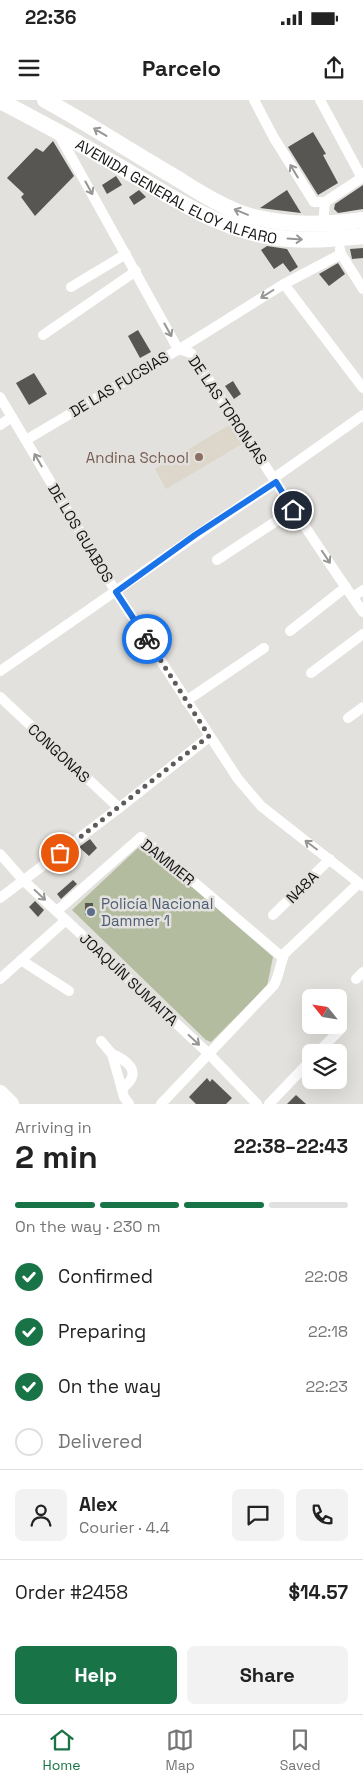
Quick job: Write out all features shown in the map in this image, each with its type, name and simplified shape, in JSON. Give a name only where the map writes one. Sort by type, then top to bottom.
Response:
[{"type":"main road","name":"AVENIDA GENERAL ELOY ALFARO","points":[[0,101],[57,130],[187,207],[212,219],[271,237],[319,241],[340,246],[363,236]]},
{"type":"main road","name":"AVENIDA GENERAL ELOY ALFARO","points":[[57,103],[187,185],[228,207],[252,217],[291,224],[323,225],[363,220]]},
{"type":"main road","points":[[0,1094],[11,1104]]},
{"type":"street","points":[[254,100],[311,200],[317,203],[325,202],[362,177],[320,100]]},
{"type":"street","name":"DE LAS TORONJAS","points":[[57,130],[178,349],[191,353],[293,510],[363,612]]},
{"type":"street","points":[[323,225],[325,202]]},
{"type":"street","points":[[340,246],[363,289]]},
{"type":"street","name":"DE LAS FUCSIAS","points":[[26,440],[284,284],[340,246]]},
{"type":"street","points":[[71,287],[126,254]]},
{"type":"street","points":[[43,335],[136,271]]},
{"type":"street","points":[[284,284],[363,388]]},
{"type":"street","name":"DE LOS GUABOS","points":[[0,397],[116,592],[227,764],[255,800],[361,885]]},
{"type":"street","points":[[0,671],[275,480],[363,415]]},
{"type":"street","points":[[0,425],[12,417]]},
{"type":"street","points":[[217,560],[293,510]]},
{"type":"street","points":[[290,631],[346,587]]},
{"type":"street","points":[[353,597],[363,590]]},
{"type":"street","points":[[311,673],[363,634]]},
{"type":"street","points":[[186,701],[264,648]]},
{"type":"street","name":"CONGONAS","points":[[0,697],[119,808]]},
{"type":"street","points":[[348,718],[363,707]]},
{"type":"street","points":[[0,898],[119,808],[209,736]]},
{"type":"street","name":"DAMMER","points":[[56,911],[139,837],[282,957]]},
{"type":"street","name":"JOAQUÍN SUMAITA","points":[[0,854],[23,880],[209,1054],[258,1104]]},
{"type":"street","name":"N48A","points":[[273,915],[330,860]]},
{"type":"street","points":[[161,1104],[274,985],[280,973],[282,957],[361,885]]},
{"type":"street","points":[[0,979],[66,920]]},
{"type":"street","points":[[21,960],[69,991]]},
{"type":"street","points":[[326,1044],[336,1034]]},
{"type":"street","points":[[101,1041],[112,1054],[131,1067],[132,1078],[122,1089]]},
{"type":"street","points":[[112,1054],[122,1089],[129,1104]]},
{"type":"street","points":[[269,1104],[302,1069]]},
{"type":"shaded area","name":"Andina School","points":[[231,424],[242,444],[166,489],[155,469]]},
{"type":"green space","points":[[139,847],[146,847],[273,957],[267,986],[211,1042],[206,1040],[72,910]]},
{"type":"building","points":[[313,132],[326,154],[323,155],[338,183],[318,195],[288,147]]},
{"type":"building","points":[[53,141],[74,176],[35,216],[21,197],[24,194],[7,178],[36,148],[43,152]]},
{"type":"building","points":[[116,176],[122,185],[107,194],[102,185]]},
{"type":"building","points":[[363,185],[363,209],[338,213],[334,209],[335,204]]},
{"type":"building","points":[[139,190],[146,197],[134,205],[129,197]]},
{"type":"building","points":[[287,190],[301,213],[260,208]]},
{"type":"building","points":[[267,246],[287,249],[298,267],[290,272],[283,263],[274,269],[261,250]]},
{"type":"building","points":[[363,248],[363,258],[352,259],[350,249]]},
{"type":"building","points":[[338,263],[345,274],[329,286],[319,274]]},
{"type":"building","points":[[138,330],[151,352],[140,358],[128,336]]},
{"type":"building","points":[[34,373],[47,394],[29,405],[16,383]]},
{"type":"building","points":[[233,381],[241,394],[234,399],[225,386]]},
{"type":"building","points":[[90,839],[97,848],[89,856],[79,847]]},
{"type":"building","points":[[73,880],[77,884],[61,899],[57,894]]},
{"type":"building","points":[[35,901],[44,910],[38,917],[29,907]]},
{"type":"building","name":"Policía Nacional Dammer 1","points":[[85,903],[93,903],[93,915],[85,915]]},
{"type":"building","points":[[207,1078],[210,1082],[212,1079],[232,1098],[226,1104],[196,1104],[189,1097]]},
{"type":"building","points":[[296,1095],[306,1104],[287,1104]]},
{"type":"way so far","points":[[60,853],[209,736],[147,639]]},
{"type":"place","name":"Andina School","points":[[199,457]]},
{"type":"place","name":"Policía Nacional Dammer 1","points":[[91,912]]},
{"type":"route","points":[[147,639],[116,592],[195,535],[276,482],[293,510]]}]
